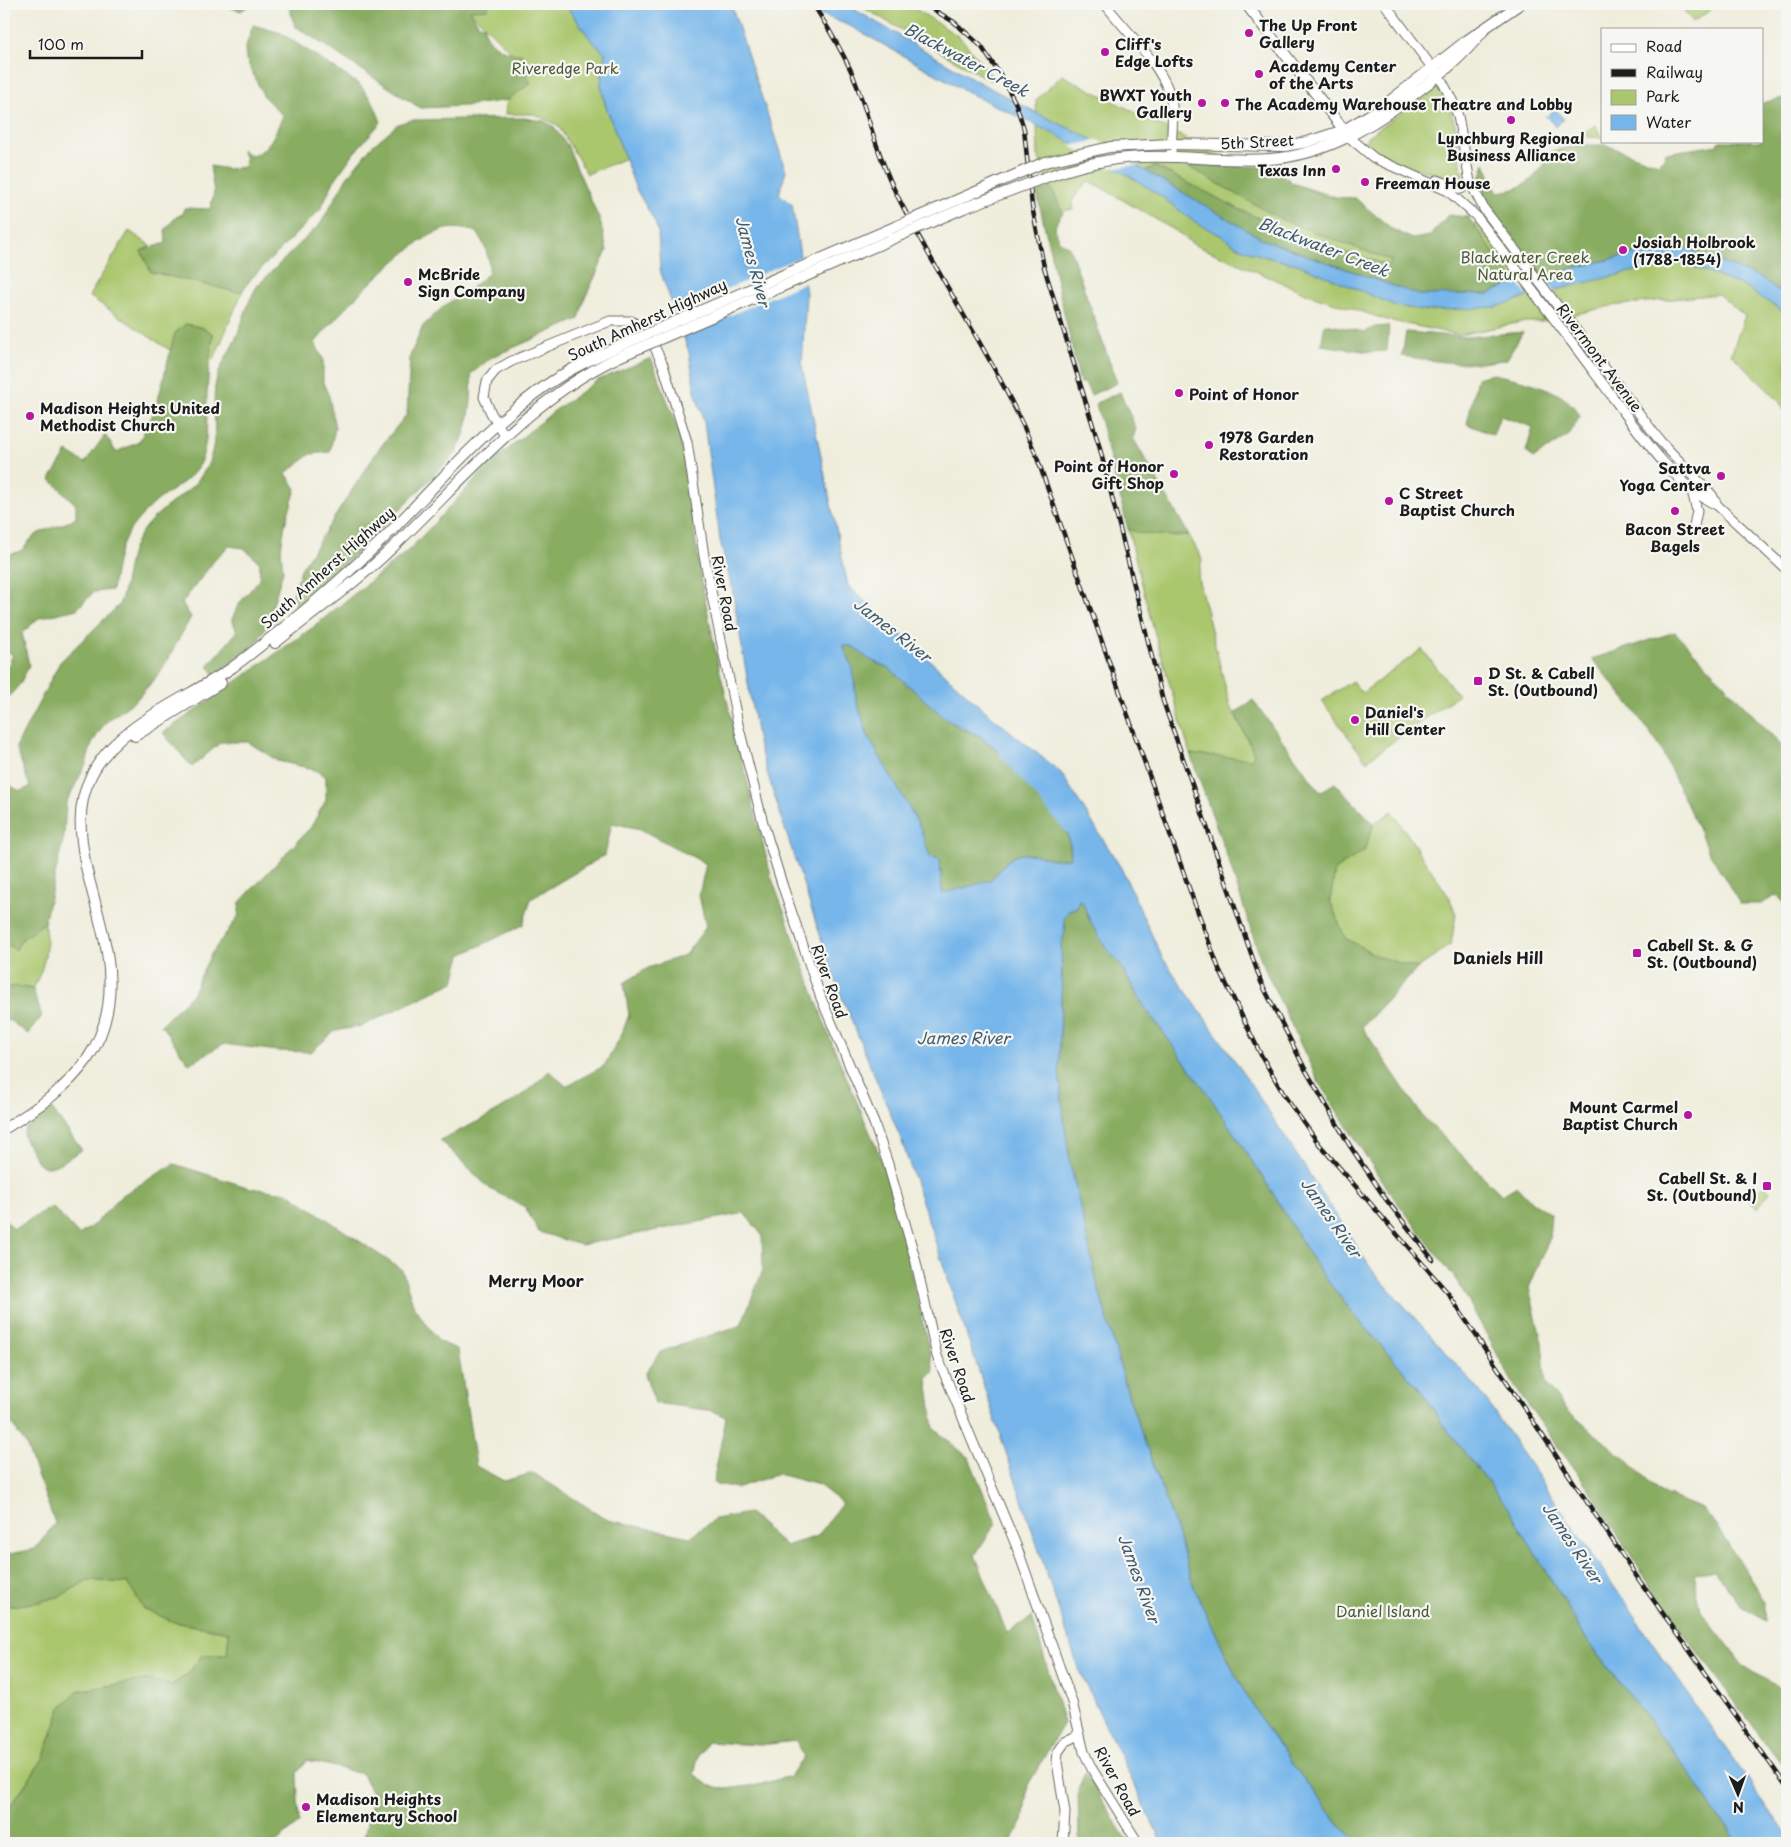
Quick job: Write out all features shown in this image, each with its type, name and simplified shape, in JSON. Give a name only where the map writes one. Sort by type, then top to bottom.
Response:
[{"type":"main road","points":[[1246,4],[1346,133]]},
{"type":"main road","name":"5th Street","points":[[1171,156],[1268,159],[1297,156],[1346,133],[1378,121],[1435,72],[1455,64],[1483,31],[1520,4]]},
{"type":"main road","name":"5th Street","points":[[1171,144],[1297,144],[1346,133]]},
{"type":"main road","name":"South Amherst Highway","points":[[100,760],[227,679],[320,608],[391,549],[506,436],[570,385],[628,347],[1039,164],[1102,148],[1171,144]]},
{"type":"main road","name":"South Amherst Highway","points":[[4,1129],[46,1102],[74,1078],[89,1058],[103,1025],[108,999],[107,954],[84,855],[80,820],[86,786],[100,760],[117,740],[231,668],[317,600],[380,543],[498,424],[567,372],[956,212],[1057,173],[1120,158],[1171,156]]},
{"type":"street","points":[[1105,4],[1152,63],[1165,84],[1170,96],[1171,156]]},
{"type":"street","name":"Rivermont Avenue","points":[[1385,4],[1435,72],[1452,100],[1458,116],[1470,182],[1484,209],[1660,441],[1676,460],[1712,495],[1717,505]]},
{"type":"street","points":[[1346,133],[1374,158],[1425,179],[1438,180],[1461,189],[1470,182]]},
{"type":"street","name":"Rivermont Avenue","points":[[1425,179],[1448,191],[1476,216],[1646,440],[1669,467],[1704,499],[1717,505],[1787,570]]},
{"type":"street","name":"River Road","points":[[506,436],[486,403],[485,386],[496,370],[512,361],[616,319],[637,323],[655,345],[687,442],[712,598],[738,724],[763,823],[821,998],[874,1123],[888,1164],[915,1258],[937,1356],[1016,1545],[1072,1702],[1079,1735],[1092,1769],[1138,1843]]},
{"type":"street","points":[[1691,488],[1696,501],[1694,526]]},
{"type":"street","points":[[1063,1843],[1065,1812],[1057,1762],[1058,1752],[1065,1742],[1079,1735]]},
{"type":"green space","points":[[218,4],[251,4],[241,11]]},
{"type":"green space","points":[[288,4],[488,4],[488,9],[470,10],[479,25],[484,26],[493,43],[510,53],[522,54],[524,69],[530,83],[508,100],[465,106],[420,108],[295,26]]},
{"type":"green space","name":"Riveredge Park","points":[[463,4],[565,4],[592,41],[605,53],[601,84],[605,104],[626,158],[587,174],[558,125],[534,114],[505,114],[507,97],[531,84],[522,63]]},
{"type":"green space","points":[[863,4],[908,4],[961,38],[994,79],[991,81],[862,7]]},
{"type":"green space","points":[[1679,4],[1719,4],[1693,22]]},
{"type":"green space","points":[[253,25],[281,33],[360,85],[373,102],[381,122],[353,154],[334,181],[320,210],[250,280],[243,290],[236,292],[151,272],[141,251],[166,243],[165,230],[176,217],[183,214],[184,208],[210,209],[214,193],[210,166],[228,169],[244,167],[246,158],[241,150],[251,156],[263,150],[283,116],[264,97],[246,59],[245,49]]},
{"type":"green space","name":"Blackwater Creek Natural Area","points":[[1062,75],[1247,170],[1346,200],[1377,232],[1422,243],[1455,234],[1501,210],[1787,202],[1787,416],[1779,401],[1731,354],[1745,316],[1718,294],[1611,306],[1541,322],[1522,322],[1459,335],[1387,320],[1308,294],[1193,244],[1176,231],[1090,181],[1086,183],[1072,201],[1074,209],[1057,212],[1038,155],[1036,100]]},
{"type":"green space","points":[[1437,89],[1441,92],[1443,90],[1455,124],[1463,178],[1462,183],[1459,185],[1437,174],[1386,159],[1369,149],[1364,143],[1369,135]]},
{"type":"green space","points":[[1787,97],[1787,297],[1761,278],[1675,244],[1544,275],[1484,197],[1480,179],[1485,163],[1497,192],[1524,185],[1536,175],[1552,151],[1579,145],[1606,145],[1658,164],[1665,157],[1665,153],[1718,145],[1720,142],[1764,142],[1764,103]]},
{"type":"green space","points":[[524,118],[544,121],[553,126],[567,145],[600,221],[607,251],[585,298],[579,319],[492,357],[471,374],[471,395],[467,426],[455,454],[329,581],[302,606],[295,608],[293,594],[301,569],[378,450],[407,414],[410,356],[423,326],[444,306],[469,290],[489,273],[488,256],[477,232],[454,228],[444,229],[426,238],[373,280],[325,330],[315,343],[323,359],[323,383],[329,396],[335,428],[330,452],[311,454],[286,473],[296,489],[285,524],[281,549],[283,571],[267,625],[256,644],[215,675],[208,666],[237,632],[232,619],[238,605],[259,580],[260,563],[244,548],[229,546],[217,557],[182,603],[191,617],[160,673],[136,700],[106,722],[92,743],[86,764],[66,803],[64,836],[44,923],[21,940],[16,950],[4,943],[4,776],[9,785],[20,791],[30,787],[16,747],[60,662],[119,605],[132,551],[141,533],[157,515],[195,483],[209,462],[214,443],[216,381],[258,285],[321,223],[347,177],[371,147],[398,124],[412,120]]},
{"type":"green space","points":[[1595,125],[1601,135],[1601,137],[1578,138]]},
{"type":"green space","points":[[1155,166],[1241,210],[1314,243],[1388,265],[1392,261],[1284,221],[1187,166],[1272,167],[1293,183],[1327,197],[1355,198],[1392,229],[1412,239],[1430,236],[1448,215],[1468,217],[1515,282],[1489,294],[1419,295],[1264,240],[1144,171]]},
{"type":"green space","points":[[1050,185],[1063,213],[1056,223],[1056,234],[1060,241],[1070,249],[1117,383],[1091,395],[1085,383],[1080,383],[1036,189]]},
{"type":"green space","points":[[129,231],[151,246],[141,251],[236,292],[243,290],[214,359],[209,361],[213,334],[203,328],[186,324],[175,333],[171,351],[89,296]]},
{"type":"green space","points":[[186,324],[203,328],[213,334],[208,379],[205,443],[200,462],[192,475],[157,501],[129,531],[120,551],[112,590],[94,592],[77,609],[39,618],[22,633],[29,665],[20,684],[4,702],[4,674],[13,655],[4,650],[4,555],[23,549],[39,533],[76,518],[76,505],[50,479],[67,452],[85,463],[105,435],[116,452],[139,442],[156,408],[175,333]]},
{"type":"green space","points":[[1325,324],[1365,332],[1375,327],[1389,326],[1387,351],[1370,352],[1321,345]]},
{"type":"green space","points":[[1406,332],[1465,337],[1523,332],[1507,359],[1468,363],[1442,362],[1402,356]]},
{"type":"green space","points":[[651,358],[676,423],[685,464],[701,579],[719,668],[771,876],[831,1041],[880,1156],[896,1207],[934,1371],[927,1379],[934,1429],[969,1458],[996,1523],[975,1555],[1007,1633],[1032,1617],[1064,1723],[1028,1785],[1023,1821],[1011,1843],[363,1843],[373,1795],[362,1774],[307,1760],[297,1773],[299,1823],[275,1843],[4,1843],[4,1815],[43,1759],[61,1708],[77,1691],[146,1680],[172,1685],[188,1674],[202,1655],[227,1655],[229,1632],[174,1622],[144,1609],[128,1583],[88,1580],[61,1596],[39,1602],[4,1607],[4,1555],[35,1549],[55,1523],[26,1445],[4,1412],[4,1218],[14,1229],[52,1207],[79,1235],[96,1223],[121,1196],[174,1164],[250,1188],[288,1193],[402,1270],[414,1307],[439,1341],[458,1350],[476,1466],[504,1481],[533,1473],[608,1520],[690,1537],[715,1519],[749,1513],[785,1546],[818,1536],[842,1503],[819,1485],[778,1474],[736,1488],[713,1483],[726,1417],[713,1411],[655,1403],[645,1374],[660,1352],[741,1325],[763,1270],[762,1235],[744,1213],[581,1245],[539,1232],[525,1207],[490,1189],[440,1140],[511,1103],[549,1071],[566,1086],[604,1066],[621,1036],[629,1015],[624,983],[648,968],[685,955],[706,927],[699,895],[706,864],[640,829],[612,823],[605,855],[531,899],[523,925],[461,955],[454,982],[362,1026],[335,1031],[311,1052],[278,1051],[223,1044],[189,1064],[161,1025],[192,994],[211,954],[238,917],[240,902],[311,827],[326,800],[326,777],[313,769],[278,761],[248,742],[221,742],[192,767],[163,733],[312,628],[410,549],[490,464],[554,411],[598,380]],"holes":[[[796,1741],[804,1757],[790,1776],[758,1785],[725,1789],[708,1785],[694,1774],[698,1757],[707,1742],[760,1745]]]},
{"type":"green space","points":[[1493,374],[1542,387],[1564,398],[1580,416],[1569,435],[1534,458],[1526,452],[1533,427],[1500,416],[1493,435],[1467,424],[1477,378]]},
{"type":"green space","points":[[1120,392],[1136,429],[1133,438],[1189,535],[1158,535],[1140,533],[1128,529],[1096,403]]},
{"type":"green space","points":[[1128,529],[1140,533],[1158,535],[1189,535],[1202,559],[1198,578],[1230,705],[1254,753],[1252,760],[1190,754],[1151,620]]},
{"type":"green space","points":[[1675,632],[1787,751],[1787,906],[1777,895],[1761,904],[1740,904],[1708,850],[1660,747],[1631,706],[1592,659]]},
{"type":"green space","points":[[842,645],[854,647],[876,663],[889,668],[959,728],[981,737],[1035,779],[1066,828],[1071,857],[1053,859],[1025,854],[1018,855],[1009,859],[990,880],[942,893],[940,859],[930,857],[920,827],[868,736],[856,699],[855,684]]},
{"type":"green space","points":[[1422,649],[1458,695],[1366,761],[1322,701],[1352,681],[1362,693]]},
{"type":"green space","points":[[1253,700],[1320,792],[1335,783],[1374,824],[1364,851],[1335,869],[1330,901],[1345,938],[1379,957],[1418,968],[1362,1027],[1423,1117],[1502,1195],[1517,1186],[1532,1202],[1551,1214],[1549,1240],[1529,1288],[1542,1342],[1546,1385],[1569,1412],[1631,1464],[1660,1492],[1702,1509],[1716,1525],[1765,1602],[1764,1621],[1741,1605],[1714,1571],[1693,1573],[1701,1610],[1744,1666],[1787,1693],[1787,1771],[1665,1609],[1592,1494],[1515,1387],[1458,1282],[1387,1189],[1319,1083],[1262,963],[1227,856],[1190,754],[1252,759],[1254,753],[1235,713]]},
{"type":"green space","points":[[1392,811],[1449,897],[1456,914],[1451,944],[1418,968],[1379,957],[1345,938],[1330,901],[1335,869],[1364,851],[1374,824]]},
{"type":"green space","name":"Daniel Island","points":[[1079,900],[1082,900],[1090,921],[1108,951],[1119,963],[1144,1006],[1208,1093],[1269,1187],[1319,1270],[1357,1318],[1424,1394],[1444,1426],[1508,1508],[1585,1637],[1693,1778],[1738,1843],[1360,1843],[1338,1824],[1292,1764],[1258,1715],[1239,1682],[1195,1590],[1173,1520],[1129,1398],[1097,1283],[1070,1162],[1059,1070],[1061,945],[1066,926],[1063,919],[1069,910],[1077,907]]},
{"type":"green space","points":[[44,923],[45,957],[33,989],[18,986],[4,988],[4,943],[16,949],[21,940]]},
{"type":"green space","points":[[18,986],[33,989],[42,1016],[28,1034],[9,1020],[4,1023],[4,988]]},
{"type":"green space","points":[[51,1108],[82,1150],[60,1163],[46,1167],[35,1158],[23,1135],[25,1129]]},
{"type":"green space","points":[[1764,1186],[1770,1192],[1758,1208],[1748,1200]]},
{"type":"green space","points":[[88,1580],[128,1583],[144,1609],[174,1622],[229,1632],[227,1655],[202,1655],[188,1674],[172,1685],[146,1680],[77,1691],[61,1708],[43,1759],[4,1815],[4,1607],[48,1599]]},
{"type":"green space","points":[[1085,1772],[1128,1843],[1082,1843],[1079,1837],[1078,1790]]},
{"type":"water","points":[[565,4],[652,4],[658,10],[661,4],[733,4],[733,10],[786,171],[779,194],[792,204],[806,294],[802,365],[848,586],[983,709],[1061,773],[1121,868],[1162,957],[1242,1071],[1372,1270],[1479,1390],[1787,1835],[1787,1843],[1738,1843],[1693,1778],[1585,1637],[1508,1508],[1444,1426],[1424,1394],[1357,1318],[1319,1270],[1269,1187],[1208,1094],[1144,1006],[1119,963],[1108,951],[1090,921],[1082,901],[1079,900],[1077,907],[1069,910],[1064,919],[1065,933],[1061,945],[1059,1070],[1070,1162],[1097,1283],[1129,1398],[1173,1520],[1195,1590],[1239,1682],[1258,1715],[1292,1764],[1338,1824],[1360,1843],[1162,1843],[1079,1670],[901,1139],[836,983],[783,823],[758,743],[733,593],[720,540],[704,422],[695,391],[689,352],[660,270],[658,231],[654,220],[636,189],[605,104],[601,84],[605,53],[592,41]],"holes":[[[843,645],[854,647],[868,659],[889,668],[947,720],[981,737],[1036,779],[1063,822],[1069,839],[1071,857],[1058,860],[1022,854],[1007,861],[990,880],[942,893],[940,859],[930,857],[920,827],[868,736],[856,699],[853,669]]]},
{"type":"water","points":[[797,4],[845,4],[979,82],[1041,115],[1086,136],[1264,240],[1419,295],[1489,294],[1515,282],[1675,244],[1761,278],[1787,297],[1787,314],[1743,286],[1676,261],[1527,297],[1496,307],[1427,311],[1396,306],[1300,265],[1262,256],[1236,246],[1222,236],[1193,221],[1161,196],[1126,174],[1060,137],[973,95],[852,27]]},
{"type":"water","points":[[1556,109],[1563,119],[1556,127],[1549,118],[1550,113]]},
{"type":"pier","points":[[1098,140],[1139,165],[1110,168],[1070,146]]},
{"type":"pier","points":[[802,256],[806,282],[681,337],[673,313]]},
{"type":"pier","points":[[1540,274],[1555,293],[1530,299],[1516,280]]},
{"type":"waterway","name":"James River","points":[[1006,751],[1070,826]]},
{"type":"railway","points":[[813,4],[834,38],[852,73],[888,177],[930,257],[1004,387],[1036,455],[1219,969],[1261,1055],[1286,1098],[1319,1144],[1447,1292],[1639,1580],[1787,1787]]},
{"type":"railway","points":[[924,4],[954,22],[981,46],[1003,79],[1016,104],[1024,129],[1032,206],[1044,267],[1099,445],[1163,701],[1261,982],[1305,1069],[1350,1146],[1385,1198],[1433,1260]]},
{"type":"place","name":"The Up Front Gallery","points":[[1249,33]]},
{"type":"place","name":"Cliff's Edge Lofts","points":[[1105,52]]},
{"type":"place","name":"Academy Center of the Arts","points":[[1259,74]]},
{"type":"place","name":"BWXT Youth Gallery","points":[[1202,103]]},
{"type":"place","name":"The Academy Warehouse Theatre and Lobby","points":[[1225,103]]},
{"type":"place","name":"Lynchburg Regional Business Alliance","points":[[1511,120]]},
{"type":"place","name":"Texas Inn","points":[[1336,169]]},
{"type":"place","name":"Freeman House","points":[[1365,182]]},
{"type":"place","name":"Josiah Holbrook (1788-1854)","points":[[1623,250]]},
{"type":"place","name":"McBride Sign Company","points":[[408,282]]},
{"type":"place","name":"Point of Honor","points":[[1179,393]]},
{"type":"place","name":"Madison Heights United Methodist Church","points":[[30,416]]},
{"type":"place","name":"1978 Garden Restoration","points":[[1209,445]]},
{"type":"place","name":"Point of Honor Gift Shop","points":[[1174,474]]},
{"type":"place","name":"Sattva Yoga Center","points":[[1721,476]]},
{"type":"place","name":"C Street Baptist Church","points":[[1389,501]]},
{"type":"place","name":"Bacon Street Bagels","points":[[1675,511]]},
{"type":"place","name":"D St. & Cabell St. (Outbound)","points":[[1478,681]]},
{"type":"place","name":"Daniel's Hill Center","points":[[1355,720]]},
{"type":"place","name":"Cabell St. & G St. (Outbound)","points":[[1637,953]]},
{"type":"place","name":"Mount Carmel Baptist Church","points":[[1688,1115]]},
{"type":"place","name":"Cabell St. & I St. (Outbound)","points":[[1767,1186]]},
{"type":"place","name":"Madison Heights Elementary School","points":[[306,1807]]},
{"type":"district","name":"Daniels Hill","points":[[1498,957]]},
{"type":"district","name":"Merry Moor","points":[[536,1280]]},
{"type":"water label","name":"Blackwater Creek","points":[[967,59]]},
{"type":"water label","name":"Blackwater Creek","points":[[1324,246]]}]
